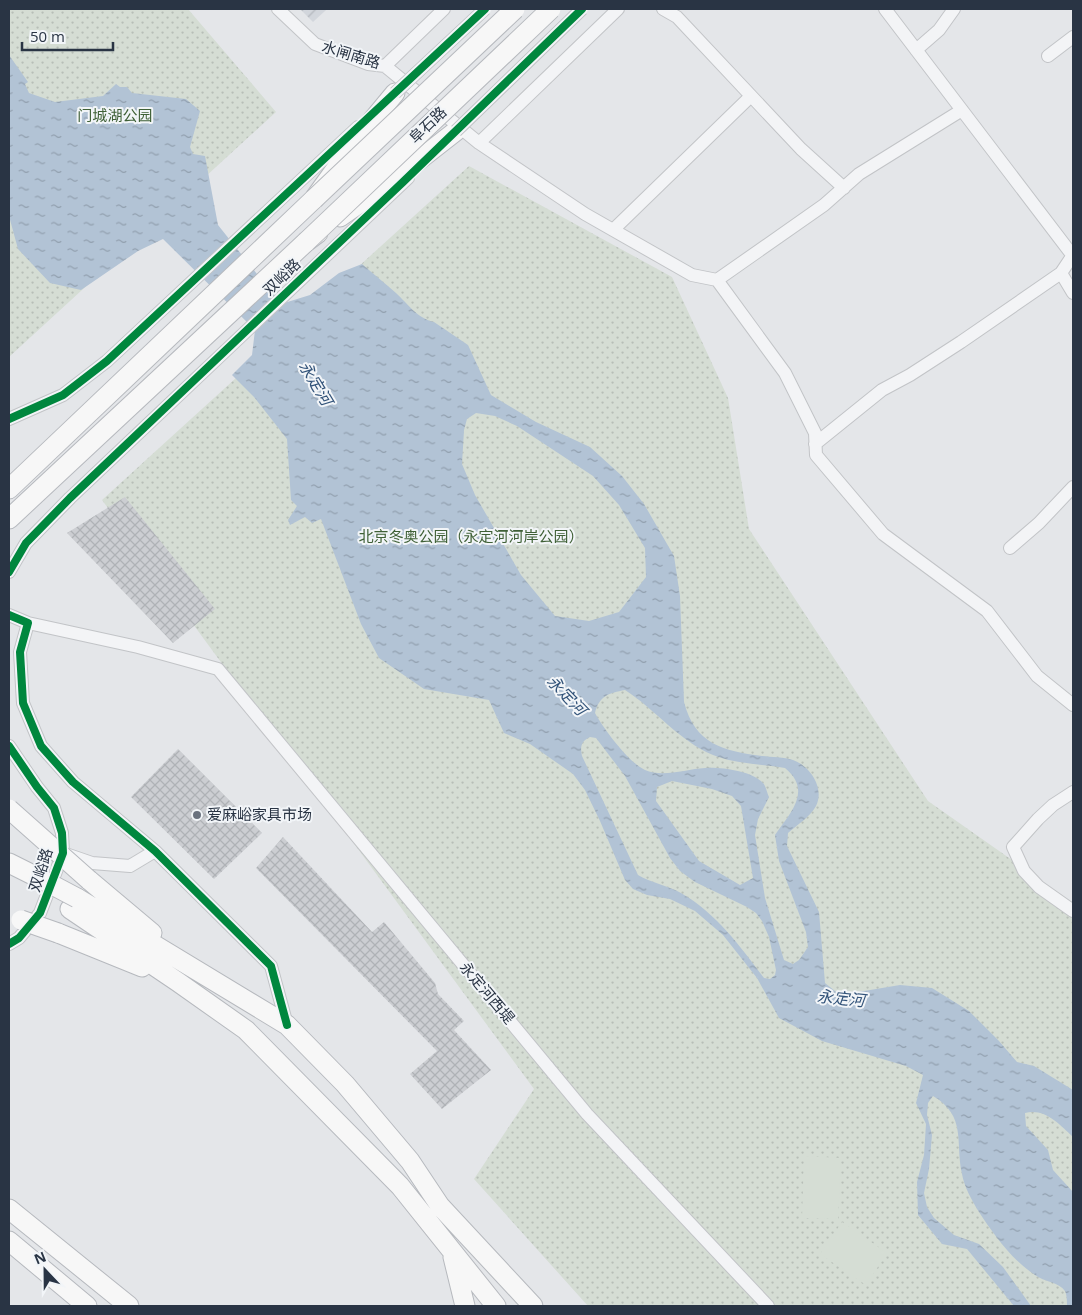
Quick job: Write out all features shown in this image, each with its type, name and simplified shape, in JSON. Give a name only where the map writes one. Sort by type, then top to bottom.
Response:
[{"type":"highway","name":"阜石路","points":[[314,199],[515,9]]},
{"type":"highway","name":"阜石路","points":[[306,242],[551,9]]},
{"type":"highway","points":[[9,489],[314,199],[361,134],[396,93]]},
{"type":"highway","points":[[306,242],[401,174],[456,131]]},
{"type":"highway","name":"双峪路","points":[[9,519],[306,242]]},
{"type":"highway","points":[[9,482],[27,472]]},
{"type":"highway","points":[[9,534],[32,497]]},
{"type":"highway","points":[[9,809],[194,969]]},
{"type":"highway","points":[[9,863],[41,885],[194,969],[287,1025],[345,1084],[410,1161],[505,1306]]},
{"type":"highway","points":[[9,876],[41,885]]},
{"type":"highway","points":[[74,904],[246,1030],[400,1186],[496,1306]]},
{"type":"highway","points":[[15,918],[58,933],[178,982]]},
{"type":"highway","points":[[440,1206],[533,1306]]},
{"type":"highway","points":[[9,1208],[129,1306]]},
{"type":"highway","points":[[9,1241],[87,1306]]},
{"type":"highway","points":[[452,1251],[465,1306]]},
{"type":"street","name":"水闸南路","points":[[278,9],[315,44],[368,64],[386,66],[444,9]]},
{"type":"street","points":[[9,419],[63,395],[107,361],[485,9]]},
{"type":"street","name":"双峪路","points":[[9,572],[26,543],[70,498],[582,9]]},
{"type":"street","points":[[479,143],[618,9]]},
{"type":"street","points":[[663,9],[677,17],[801,149],[844,188]]},
{"type":"street","points":[[815,444],[882,390],[961,342],[1061,273],[1073,255],[885,9]]},
{"type":"street","points":[[916,50],[939,30],[954,9]]},
{"type":"street","points":[[1048,56],[1073,37]]},
{"type":"street","points":[[386,66],[479,143],[585,214],[692,275],[717,280],[785,373],[815,433],[816,455],[883,534],[987,611],[1037,676],[1073,705]]},
{"type":"street","points":[[613,230],[751,96]]},
{"type":"street","points":[[717,280],[824,205],[859,174],[962,110]]},
{"type":"street","points":[[1061,273],[1073,293]]},
{"type":"street","points":[[1010,548],[1039,523],[1073,487]]},
{"type":"street","points":[[9,615],[28,623],[20,652],[23,703],[41,746],[73,782],[155,851],[271,966],[287,1025]]},
{"type":"street","name":"永定河西堤","points":[[28,623],[138,647],[218,670],[587,1114],[768,1306]]},
{"type":"street","name":"双峪路","points":[[9,746],[37,788],[54,808],[62,833],[63,853],[40,913],[19,938],[9,944]]},
{"type":"street","points":[[1073,792],[1048,810],[1013,847],[1024,871],[1040,887],[1073,911]]},
{"type":"street","points":[[63,853],[92,863],[130,866],[155,851]]},
{"type":"shaded area","points":[[300,9],[327,9],[313,22]]},
{"type":"green space","name":"门城湖公园","points":[[9,9],[188,9],[276,112],[9,357]]},
{"type":"green space","name":"北京冬奥公园（永定河河岸公园）","points":[[469,166],[672,277],[728,398],[749,529],[928,801],[1073,903],[1073,1306],[588,1306],[474,1179],[534,1089],[102,500]]},
{"type":"green space","points":[[804,1156],[841,1158],[838,1219],[802,1218]]},
{"type":"green space","points":[[842,1222],[887,1253],[866,1285],[820,1254]]},
{"type":"water","name":"永定河","points":[[9,55],[28,82],[25,84],[29,93],[55,102],[103,96],[116,84],[120,87],[127,87],[132,93],[186,99],[200,111],[190,147],[193,154],[205,156],[218,225],[281,304],[310,295],[339,273],[362,264],[423,318],[434,322],[468,345],[491,395],[536,422],[590,447],[622,476],[644,504],[674,556],[680,596],[684,702],[695,727],[712,743],[723,748],[748,754],[793,760],[810,772],[817,785],[819,792],[816,806],[807,817],[788,833],[787,846],[819,912],[825,983],[840,995],[900,985],[932,988],[969,1011],[1017,1062],[1034,1066],[1073,1090],[1073,1137],[1057,1122],[1045,1115],[1032,1112],[1025,1113],[1026,1126],[1048,1150],[1053,1170],[1073,1192],[1073,1306],[1067,1306],[1066,1294],[1062,1288],[1039,1277],[1019,1262],[997,1238],[976,1208],[963,1179],[958,1130],[955,1121],[951,1112],[944,1104],[933,1096],[928,1103],[927,1115],[932,1135],[929,1169],[924,1193],[927,1207],[934,1218],[954,1235],[979,1244],[1003,1267],[1031,1306],[1014,1306],[967,1249],[942,1244],[918,1215],[917,1182],[924,1155],[926,1124],[916,1103],[923,1075],[906,1066],[822,1041],[779,1018],[757,978],[723,935],[695,911],[670,899],[647,895],[633,889],[625,880],[585,790],[573,774],[530,744],[504,733],[489,700],[424,689],[379,658],[361,624],[321,519],[312,523],[305,517],[290,525],[288,520],[297,506],[291,500],[287,439],[254,397],[232,375],[252,355],[255,330],[163,239],[138,251],[81,290],[50,283],[18,249],[9,216]],"holes":[[[476,413],[495,416],[517,426],[593,476],[619,505],[645,548],[646,577],[619,612],[589,621],[555,616],[521,575],[475,495],[462,464],[464,430],[467,419]],[[625,690],[689,742],[713,755],[730,760],[785,768],[793,777],[797,785],[798,794],[796,802],[775,835],[779,861],[806,932],[808,947],[799,960],[793,964],[784,960],[765,898],[755,835],[758,819],[769,797],[764,784],[752,775],[719,768],[659,773],[645,770],[632,760],[617,744],[595,713],[602,699],[610,694]],[[590,737],[596,738],[625,776],[670,858],[680,871],[695,882],[756,913],[769,937],[776,970],[775,975],[770,979],[764,978],[727,931],[694,901],[681,893],[638,875],[582,756],[581,750],[585,740]],[[672,781],[712,789],[732,796],[741,806],[753,878],[740,885],[699,861],[656,801],[657,787]]]},
{"type":"building","points":[[125,497],[215,609],[173,643],[67,533]]},
{"type":"building","name":"爱麻峪家具市场","points":[[178,749],[262,833],[214,879],[131,797]]},
{"type":"building","points":[[283,837],[372,932],[384,922],[435,983],[438,994],[464,1021],[454,1030],[491,1070],[442,1109],[410,1074],[437,1051],[256,868]]},
{"type":"cycle path","points":[[9,419],[63,395],[107,361],[485,9]]},
{"type":"cycle path","points":[[9,572],[26,543],[70,498],[582,9]]},
{"type":"cycle path","points":[[9,615],[28,623],[20,652],[23,703],[41,746],[73,782],[155,851],[271,966],[287,1025]]},
{"type":"cycle path","points":[[9,746],[54,808],[62,833],[63,853],[40,913],[19,938],[9,944]]},
{"type":"place","name":"爱麻峪家具市场","points":[[197,815]]}]
